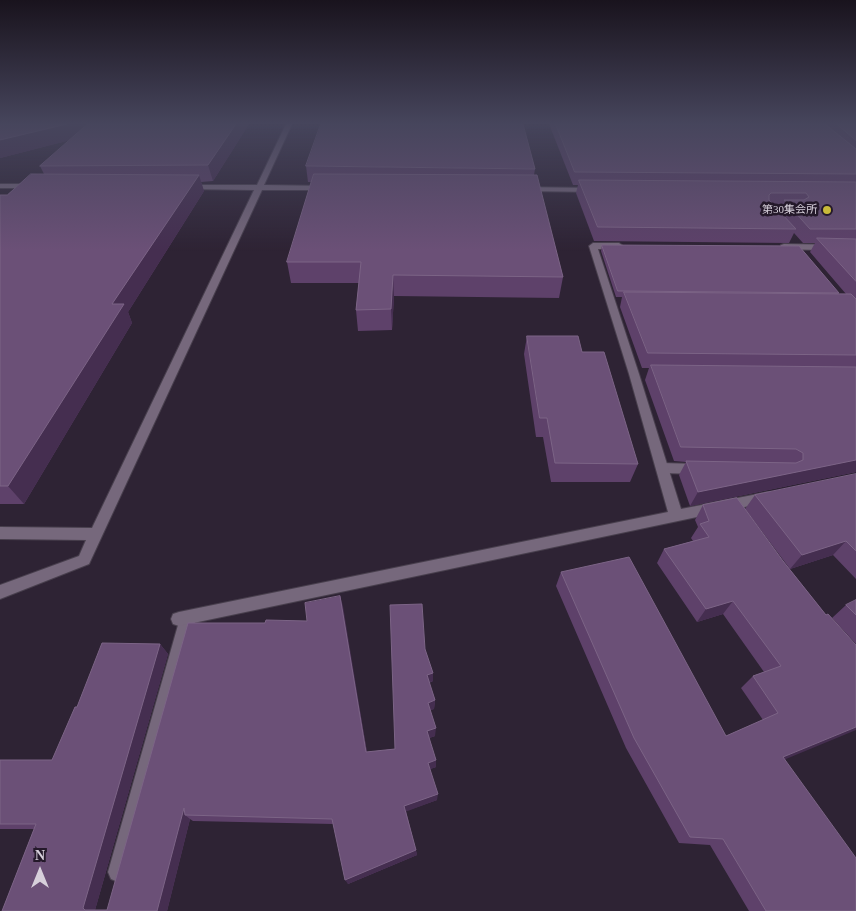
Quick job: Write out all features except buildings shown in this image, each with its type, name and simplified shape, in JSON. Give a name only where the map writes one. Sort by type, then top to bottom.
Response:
[{"type":"street","points":[[0,592],[84,560],[269,167]]},
{"type":"street","points":[[0,186],[40,186]]},
{"type":"street","points":[[179,187],[338,188]]},
{"type":"street","points":[[518,189],[607,190]]},
{"type":"street","points":[[632,246],[593,246],[616,302],[639,374],[676,516]]},
{"type":"street","points":[[769,246],[856,248]]},
{"type":"street","points":[[662,468],[710,469]]},
{"type":"street","points":[[113,892],[183,618],[779,495]]},
{"type":"street","points":[[731,504],[742,520]]},
{"type":"street","points":[[0,533],[96,534]]},
{"type":"place","name":"第30集会所","points":[[827,210]]}]
